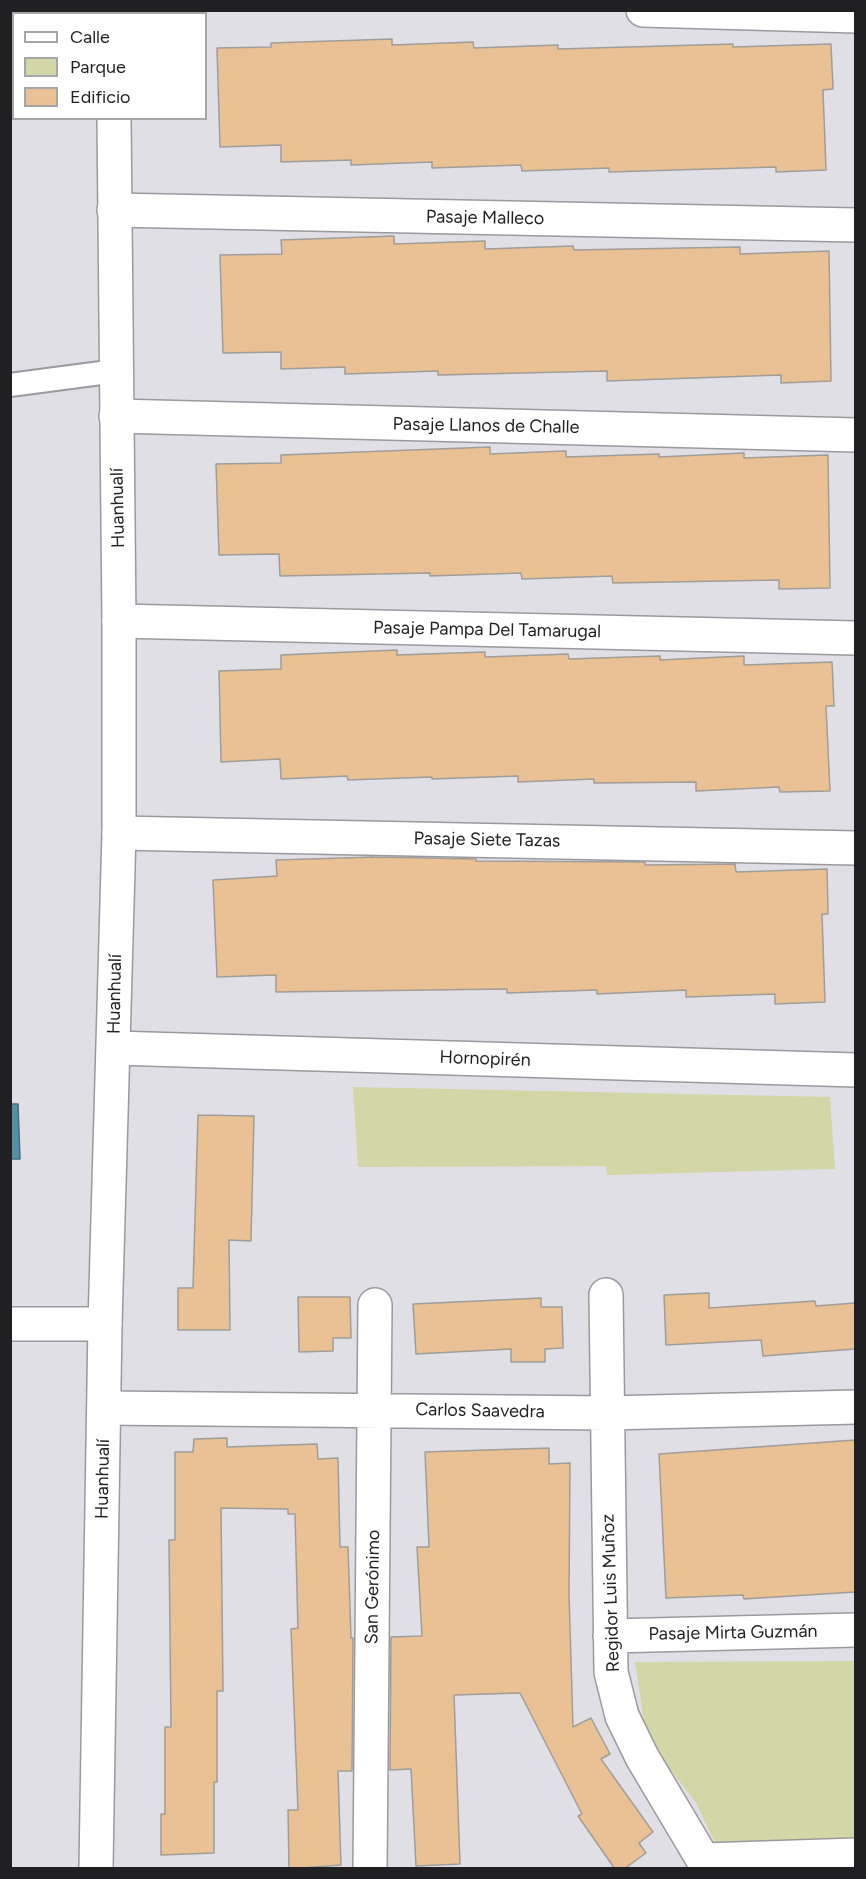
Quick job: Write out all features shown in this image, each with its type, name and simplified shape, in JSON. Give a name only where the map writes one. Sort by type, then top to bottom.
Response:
[{"type":"street","points":[[643,10],[855,16]]},
{"type":"street","name":"Huanhualí","points":[[96,1869],[105,1324],[119,833],[120,621],[114,120]]},
{"type":"street","name":"Pasaje Malleco","points":[[114,210],[855,225]]},
{"type":"street","name":"Pasaje Llanos de Challe","points":[[116,416],[855,435]]},
{"type":"street","name":"Pasaje Pampa Del Tamarugal","points":[[120,621],[855,638]]},
{"type":"street","name":"Pasaje Siete Tazas","points":[[119,833],[855,848]]},
{"type":"street","name":"Hornopirén","points":[[114,1048],[855,1070]]},
{"type":"street","name":"Regidor Luis Muñoz","points":[[606,1295],[611,1672],[622,1716],[642,1757],[706,1864]]},
{"type":"street","name":"San Gerónimo","points":[[370,1869],[375,1305]]},
{"type":"street","points":[[10,1324],[105,1324]]},
{"type":"street","name":"Carlos Saavedra","points":[[105,1408],[608,1413],[855,1407]]},
{"type":"street","name":"Pasaje Mirta Guzmán","points":[[610,1636],[855,1630]]},
{"type":"street","points":[[706,1864],[855,1855]]},
{"type":"lane","points":[[10,385],[116,371]]},
{"type":"green space","points":[[353,1087],[830,1097],[835,1169],[607,1175],[606,1166],[358,1167]]},
{"type":"green space","points":[[855,1661],[855,1842],[715,1843],[696,1803],[666,1764],[644,1721],[635,1662]]},
{"type":"water","points":[[11,1104],[18,1104],[20,1159],[11,1159]]},
{"type":"building","points":[[392,39],[392,45],[473,42],[474,48],[558,45],[558,49],[831,44],[833,89],[823,90],[826,170],[776,172],[776,167],[609,172],[609,168],[522,171],[521,165],[432,168],[432,162],[351,165],[351,160],[281,162],[281,145],[220,147],[217,48],[271,47],[271,43]]},
{"type":"building","points":[[394,236],[394,244],[485,241],[485,249],[573,246],[574,250],[740,247],[740,254],[829,251],[831,381],[781,383],[781,375],[607,381],[607,371],[438,375],[438,371],[345,374],[345,367],[281,369],[281,352],[223,353],[220,255],[282,254],[281,240]]},
{"type":"building","points":[[490,447],[490,454],[566,451],[566,457],[659,454],[659,457],[744,453],[744,458],[828,455],[830,588],[779,589],[779,580],[613,583],[612,576],[522,579],[521,573],[430,576],[430,573],[280,576],[279,554],[219,555],[216,464],[281,463],[281,455]]},
{"type":"building","points":[[397,650],[397,655],[485,652],[485,657],[568,654],[569,659],[660,656],[660,660],[744,656],[744,665],[832,662],[834,706],[826,706],[830,791],[780,792],[779,787],[696,791],[696,782],[594,783],[594,779],[518,782],[518,776],[348,780],[347,776],[281,779],[280,759],[221,762],[219,671],[281,669],[281,655]]},
{"type":"building","points":[[374,857],[476,859],[476,861],[645,862],[645,865],[735,864],[736,872],[827,869],[828,914],[822,914],[825,1002],[775,1004],[775,994],[686,997],[686,990],[597,994],[597,990],[507,993],[507,989],[276,992],[276,975],[217,977],[213,880],[277,876],[276,860]]},
{"type":"building","points":[[198,1115],[254,1116],[251,1241],[229,1240],[230,1330],[178,1330],[178,1288],[193,1288]]},
{"type":"building","points":[[709,1293],[709,1308],[815,1301],[816,1306],[855,1303],[855,1349],[763,1356],[761,1340],[666,1345],[664,1295]]},
{"type":"building","points":[[298,1297],[350,1297],[351,1338],[333,1338],[333,1351],[299,1352]]},
{"type":"building","points":[[541,1298],[541,1307],[562,1307],[563,1348],[545,1349],[545,1362],[511,1362],[511,1349],[416,1354],[413,1304]]},
{"type":"building","points":[[227,1438],[227,1447],[317,1444],[318,1459],[338,1458],[340,1547],[348,1547],[351,1638],[353,1638],[352,1771],[338,1771],[341,1865],[289,1869],[288,1810],[298,1810],[291,1629],[298,1628],[295,1514],[288,1514],[288,1509],[221,1508],[223,1691],[217,1691],[214,1853],[161,1855],[161,1814],[165,1814],[165,1727],[171,1727],[169,1540],[175,1540],[175,1452],[193,1452],[194,1439]]},
{"type":"building","points":[[855,1440],[855,1592],[744,1599],[743,1595],[666,1598],[659,1454]]},
{"type":"building","points":[[549,1448],[549,1464],[570,1463],[569,1594],[573,1727],[591,1718],[610,1754],[601,1759],[653,1832],[639,1843],[646,1853],[624,1869],[615,1869],[578,1816],[582,1814],[520,1693],[454,1695],[460,1864],[416,1866],[411,1769],[390,1770],[391,1637],[422,1636],[417,1547],[429,1547],[425,1452]]}]
